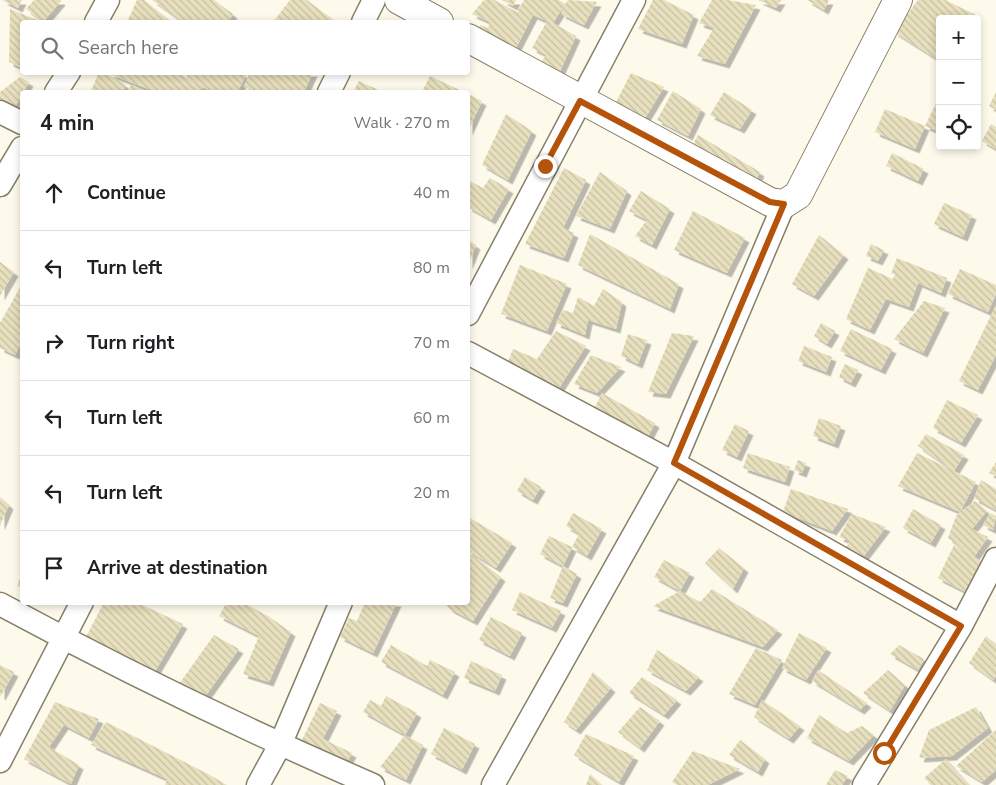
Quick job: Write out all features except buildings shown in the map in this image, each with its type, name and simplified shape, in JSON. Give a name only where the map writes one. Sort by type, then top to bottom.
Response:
[{"type":"street","points":[[97,20],[108,0]]},
{"type":"street","points":[[364,20],[374,0]]},
{"type":"street","points":[[399,0],[435,20]]},
{"type":"street","points":[[470,310],[634,0]]},
{"type":"street","points":[[494,785],[674,463],[784,204],[798,195],[898,0]]},
{"type":"street","points":[[470,39],[580,101],[770,202],[784,204]]},
{"type":"street","points":[[57,90],[67,75]]},
{"type":"street","points":[[330,90],[338,75]]},
{"type":"street","points":[[0,112],[20,122]]},
{"type":"street","points":[[0,185],[20,151]]},
{"type":"street","points":[[470,354],[674,463],[961,626]]},
{"type":"street","points":[[864,785],[961,626],[989,590],[996,559]]},
{"type":"street","points":[[0,604],[171,694],[280,745],[373,785]]},
{"type":"street","points":[[0,761],[81,605]]},
{"type":"street","points":[[258,785],[280,745],[340,605]]},
{"type":"route","points":[[545,166],[580,101],[770,202],[784,204],[674,463],[961,626],[884,753]]}]
